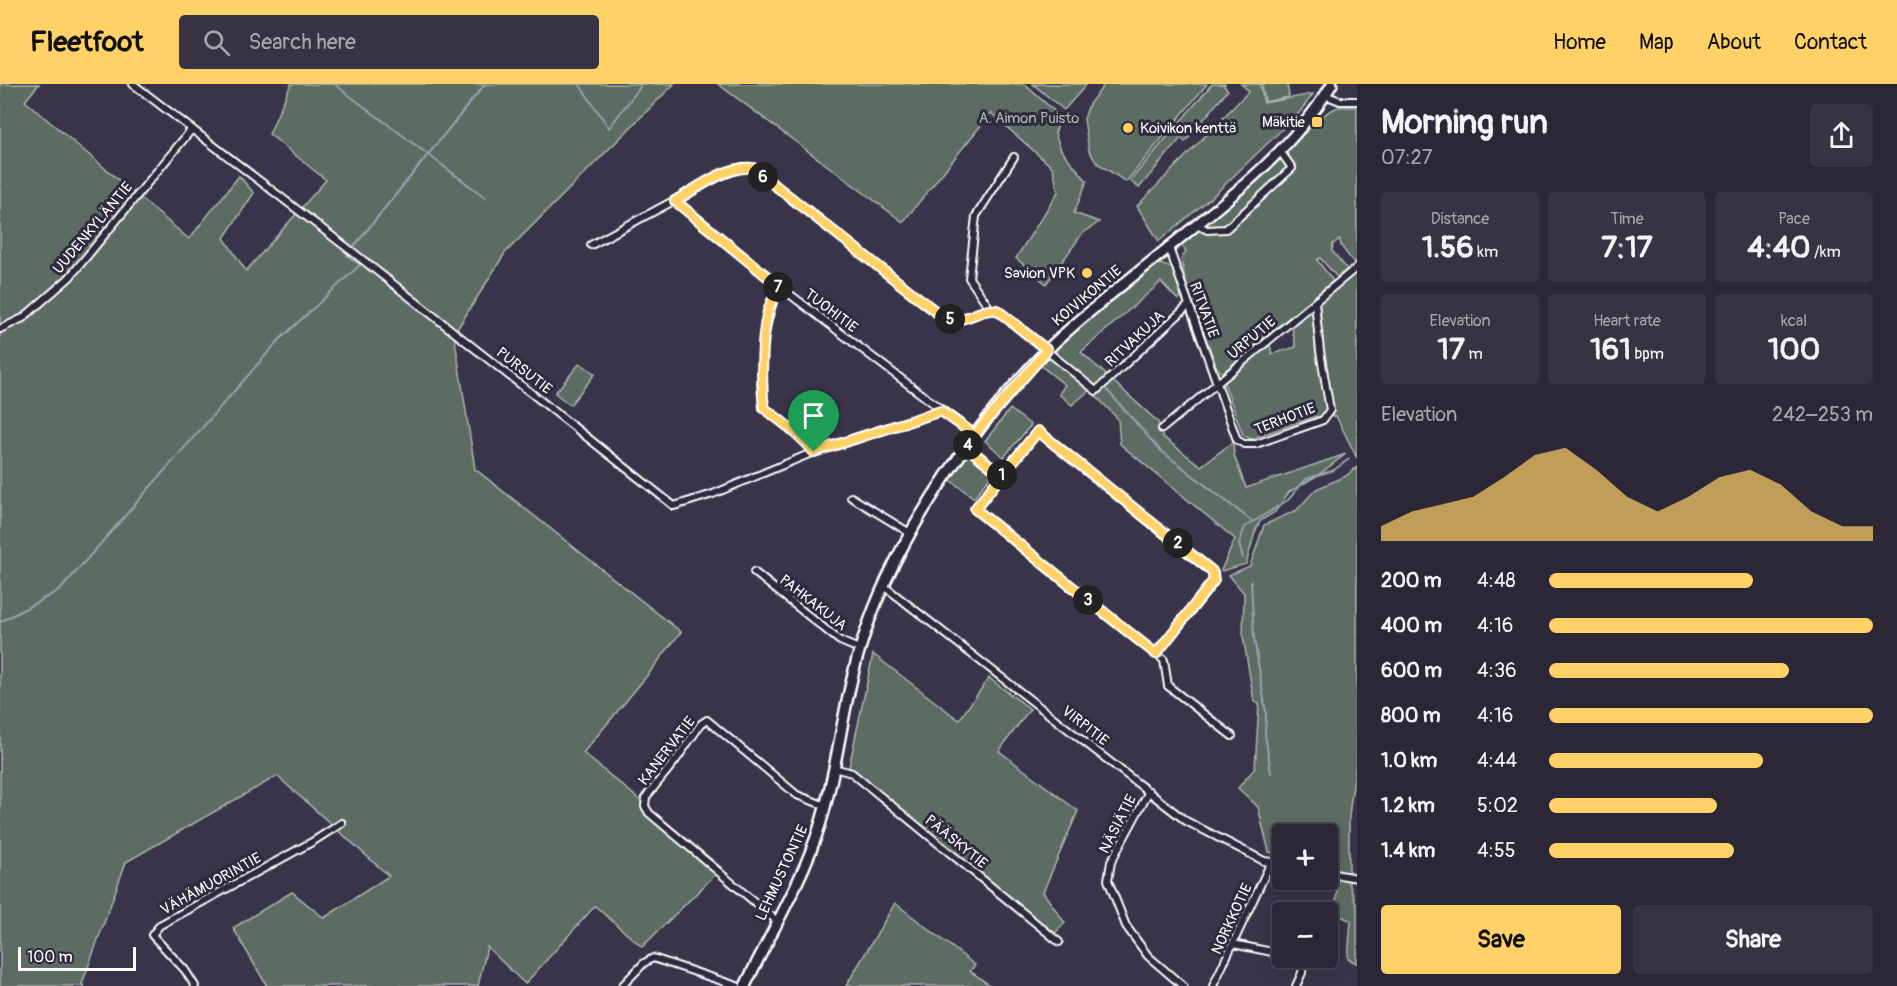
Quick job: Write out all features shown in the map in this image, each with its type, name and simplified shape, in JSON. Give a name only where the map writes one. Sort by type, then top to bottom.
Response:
[{"type":"main road","name":"KOIVIKONTIE","points":[[834,768],[860,649],[884,586],[910,533],[941,483],[975,435],[1047,350],[1198,225],[1280,151],[1332,84]]},
{"type":"main road","name":"LEHMUSTONTIE","points":[[745,986],[802,869],[826,806],[834,768]]},
{"type":"street","name":"PURSUTIE","points":[[133,84],[540,398],[675,506],[713,494],[814,452],[941,411]]},
{"type":"street","points":[[1325,95],[1340,101],[1357,101]]},
{"type":"street","name":"UUDENKYLÄNTIE","points":[[0,329],[23,318],[69,278],[192,129]]},
{"type":"street","points":[[1198,225],[1207,230],[1226,229],[1292,168],[1280,151]]},
{"type":"street","points":[[990,310],[969,278],[976,216],[1014,157]]},
{"type":"street","points":[[591,245],[720,176],[743,167],[753,168],[944,318],[961,319],[990,310],[1002,313],[1047,350]]},
{"type":"street","name":"TUOHITIE","points":[[675,201],[779,286],[975,435]]},
{"type":"street","name":"RITVATIE","points":[[1169,248],[1237,440],[1244,444]]},
{"type":"street","name":"URPUTIE","points":[[1162,429],[1357,267]]},
{"type":"street","points":[[779,286],[769,309],[765,331],[762,383],[764,408],[806,441],[814,452]]},
{"type":"street","name":"TERHOTIE","points":[[1244,444],[1256,444],[1323,420],[1330,410],[1315,302]]},
{"type":"street","name":"RITVAKUJA","points":[[1047,350],[1096,391],[1189,305]]},
{"type":"street","points":[[1156,654],[1213,583],[1215,577],[1212,571],[1038,431],[973,507],[1156,654],[1164,660],[1168,686],[1232,736]]},
{"type":"street","points":[[967,447],[1002,475]]},
{"type":"street","points":[[851,497],[910,533]]},
{"type":"street","name":"PAHKAKUJA","points":[[754,572],[840,640],[860,649]]},
{"type":"street","name":"VIRPITIE","points":[[884,586],[1186,821],[1264,861],[1271,862]]},
{"type":"street","name":"KANERVATIE","points":[[777,921],[648,813],[645,806],[646,797],[701,724],[708,720],[797,795],[826,806]]},
{"type":"street","name":"PÄÄSKYTIE","points":[[834,768],[855,775],[1059,942]]},
{"type":"street","name":"NÄSIÄTIE","points":[[1149,791],[1111,862],[1108,880],[1126,926],[1148,956],[1183,986]]},
{"type":"street","name":"VÄHÄMUORINTIE","points":[[195,986],[185,970],[152,935],[160,925],[312,842],[342,823]]},
{"type":"street","name":"NORKKOTIE","points":[[1213,986],[1271,862]]},
{"type":"street","points":[[1338,875],[1357,878]]},
{"type":"street","points":[[1233,944],[1272,952]]},
{"type":"street","points":[[622,986],[649,959],[658,959],[738,986]]},
{"type":"street","points":[[1296,986],[1302,968]]},
{"type":"green space","points":[[0,84],[39,84],[25,101],[189,239],[239,176],[254,193],[224,238],[246,271],[326,180],[269,134],[291,84],[674,84],[505,253],[454,334],[475,469],[681,632],[583,753],[722,868],[642,947],[595,906],[525,984],[487,947],[478,986],[267,986],[233,928],[292,892],[324,918],[389,876],[277,776],[126,862],[82,984],[84,986],[0,986]]},
{"type":"green space","name":"A. Aimon Puisto","points":[[718,84],[1024,84],[1061,117],[1055,133],[1061,150],[1087,181],[1074,213],[1099,222],[1082,234],[1046,284],[1016,258],[1058,192],[1053,168],[991,113],[903,222]]},
{"type":"green space","points":[[1033,84],[1087,84],[1064,110]]},
{"type":"green space","name":"Koivikon kenttä","points":[[1105,84],[1207,84],[1126,182],[1097,163],[1089,151],[1084,119],[1089,104]]},
{"type":"green space","points":[[1212,84],[1225,84],[1228,90],[1185,142],[1181,138],[1139,188],[1130,181]]},
{"type":"green space","points":[[1241,84],[1260,84],[1264,103],[1313,94],[1299,113],[1214,195],[1159,241],[1137,206],[1249,91]]},
{"type":"green space","points":[[1262,84],[1287,84],[1289,97],[1265,102]]},
{"type":"green space","points":[[1338,107],[1357,107],[1357,261],[1354,263],[1341,246],[1340,239],[1333,244],[1332,251],[1347,269],[1337,277],[1320,258],[1317,260],[1333,281],[1222,373],[1217,368],[1187,288],[1181,260],[1186,251],[1182,246],[1160,264],[1172,268],[1182,295],[1178,300],[1161,282],[1081,352],[1158,422],[1163,437],[1201,466],[1233,442],[1234,455],[1246,488],[1346,454],[1318,475],[1289,492],[1275,512],[1260,521],[1246,564],[1222,571],[1235,539],[1120,444],[1118,419],[1090,390],[1072,405],[1059,394],[1065,385],[1040,365],[1047,354],[1180,244],[1328,112]]},
{"type":"green space","points":[[1357,270],[1357,458],[1336,416],[1314,417],[1251,439],[1243,435],[1224,383],[1270,345],[1272,354],[1296,347],[1292,328]]},
{"type":"green space","points":[[580,363],[595,374],[570,405],[555,393]]},
{"type":"green space","points":[[1010,409],[1031,425],[1004,457],[985,441]]},
{"type":"green space","points":[[968,454],[992,474],[974,498],[950,480]]},
{"type":"green space","points":[[1357,467],[1357,757],[1349,815],[1349,873],[1338,871],[1338,824],[1272,824],[1272,853],[1269,852],[1258,807],[1238,788],[1255,768],[1259,704],[1254,701],[1243,636],[1244,593],[1229,575],[1250,566],[1264,525],[1297,510],[1316,489],[1346,476]]},
{"type":"green space","points":[[873,654],[959,720],[989,678],[1030,709],[999,751],[1078,811],[1043,892],[1065,923],[1055,933],[849,767]]},
{"type":"green space","points":[[1338,878],[1348,880],[1357,907],[1357,963],[1348,959],[1351,921],[1338,914],[1338,902],[1336,902]]},
{"type":"green space","points":[[895,903],[975,965],[970,971],[991,986],[846,986]]},
{"type":"waterway","points":[[334,84],[486,198]]},
{"type":"waterway","points":[[0,622],[60,590],[279,340],[360,265],[347,255],[485,84]]},
{"type":"waterway","points":[[579,84],[609,128],[640,87],[639,84]]},
{"type":"waterway","points":[[1107,390],[1160,450],[1253,522]]},
{"type":"waterway","points":[[1243,558],[1239,544],[1245,527],[1288,500],[1306,479],[1334,470],[1349,459]]},
{"type":"waterway","points":[[1251,581],[1254,638],[1266,713],[1265,734],[1271,773]]},
{"type":"place","name":"Mäkitie","points":[[1317,122]]},
{"type":"place","name":"Koivikon kenttä","points":[[1128,128]]},
{"type":"place","name":"Savion VPK","points":[[1087,273]]},
{"type":"route","points":[[814,452],[806,441],[764,408],[762,383],[765,331],[769,309],[779,286],[675,201],[735,169],[753,168],[830,231],[944,318],[951,320],[970,318],[983,311],[997,310],[1047,350],[981,427],[967,447],[1002,475],[975,509],[1156,654],[1213,583],[1215,577],[1212,571],[1038,431],[1002,475],[997,471],[967,447],[975,435],[941,411],[814,452]]}]
